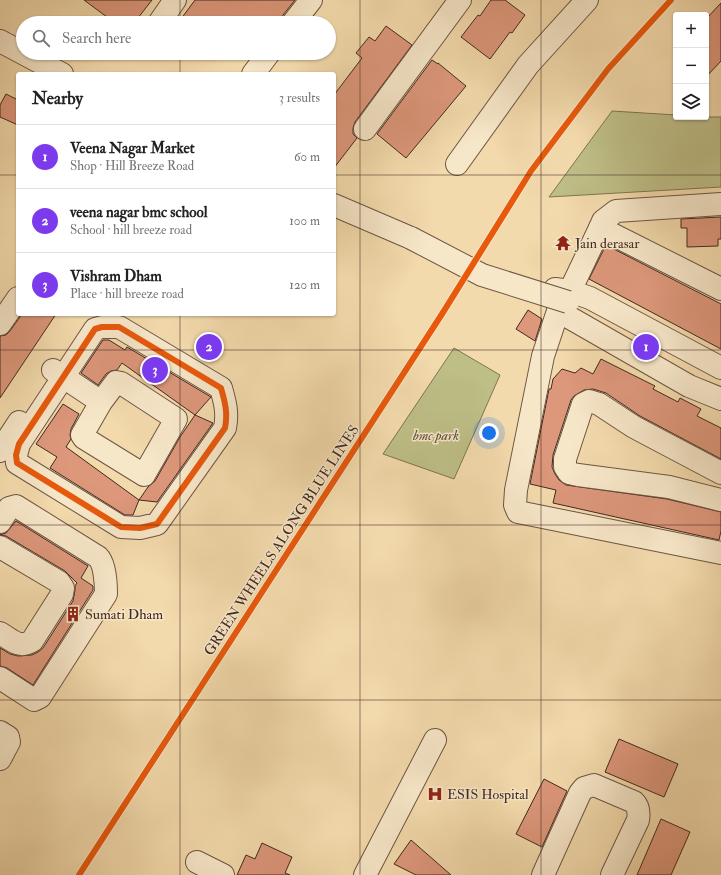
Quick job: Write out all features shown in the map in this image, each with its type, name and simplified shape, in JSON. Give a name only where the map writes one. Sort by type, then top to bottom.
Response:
[{"type":"street","points":[[164,16],[175,0]]},
{"type":"street","points":[[298,16],[311,0]]},
{"type":"street","points":[[365,129],[460,0]]},
{"type":"street","points":[[458,164],[528,65],[587,0]]},
{"type":"street","points":[[0,41],[16,50]]},
{"type":"street","points":[[36,60],[58,72]]},
{"type":"street","points":[[255,72],[264,60]]},
{"type":"street","points":[[721,204],[616,211],[604,221],[565,302],[542,356],[516,497],[518,512],[721,553]]},
{"type":"street","points":[[336,206],[411,238],[482,275],[565,302],[721,382]]},
{"type":"street","points":[[600,228],[721,290]]},
{"type":"street","points":[[475,260],[494,270],[539,286],[689,386],[721,399]]},
{"type":"street","points":[[565,302],[590,298],[721,368]]},
{"type":"street","points":[[0,324],[16,301]]},
{"type":"street","points":[[0,451],[58,373],[95,329],[102,328],[119,327],[221,388],[225,401],[227,418],[225,428],[157,524],[140,528],[121,527],[17,463],[16,455],[20,444],[58,373],[89,316]]},
{"type":"street","points":[[58,373],[101,402]]},
{"type":"street","points":[[721,473],[634,427],[599,404],[589,401],[583,404],[564,459],[565,467],[569,473],[669,487],[721,500]]},
{"type":"street","points":[[0,522],[9,508],[16,506],[98,557],[101,561],[106,586],[106,594],[40,697],[34,700],[0,678]]},
{"type":"street","points":[[0,547],[59,582],[63,588],[62,594],[32,641],[26,645],[20,645],[0,633]]},
{"type":"street","points":[[0,732],[8,737],[9,742],[0,759]]},
{"type":"street","points":[[365,875],[435,740]]},
{"type":"street","points":[[543,875],[580,792],[584,788],[594,785],[634,802],[637,805],[639,812],[638,820],[612,875]]},
{"type":"street","points":[[197,862],[223,875]]},
{"type":"green space","points":[[612,111],[673,115],[673,120],[709,120],[709,117],[721,117],[721,187],[549,197]]},
{"type":"green space","name":"bmc park","points":[[454,348],[500,375],[454,479],[383,454]]},
{"type":"building","points":[[84,0],[152,0],[139,16],[106,16]]},
{"type":"building","points":[[195,0],[295,0],[283,16],[183,16]]},
{"type":"building","points":[[491,0],[505,0],[525,15],[490,59],[461,37],[478,15],[480,16]]},
{"type":"building","points":[[721,3],[721,61],[709,74],[709,48],[709,16]]},
{"type":"building","points":[[386,26],[412,45],[355,122],[353,134],[357,138],[336,165],[336,92],[362,58],[356,53],[369,37],[375,41]]},
{"type":"building","points":[[432,60],[438,63],[466,86],[406,158],[377,134]]},
{"type":"building","points":[[6,94],[16,99],[16,124],[0,117],[0,105]]},
{"type":"building","points":[[721,217],[721,239],[718,239],[718,246],[687,247],[687,228],[681,228],[681,219]]},
{"type":"building","points":[[606,245],[721,304],[721,349],[589,279]]},
{"type":"building","points":[[528,310],[542,319],[535,341],[516,329]]},
{"type":"building","points":[[21,316],[55,316],[0,398],[0,336],[6,335]]},
{"type":"building","points":[[103,340],[109,340],[125,350],[127,347],[211,397],[195,415],[122,363],[117,370],[106,374],[98,385],[81,373]]},
{"type":"building","points":[[601,359],[655,386],[653,389],[678,402],[680,398],[701,409],[697,416],[721,428],[721,459],[640,416],[606,393],[593,389],[584,390],[574,396],[571,400],[553,455],[552,467],[555,474],[559,480],[566,485],[667,499],[721,512],[721,531],[719,540],[553,503],[556,490],[530,484],[549,389],[551,389],[553,379],[562,369],[575,373],[581,368],[593,374]]},
{"type":"building","points":[[63,404],[79,414],[71,429],[71,439],[66,447],[139,500],[133,515],[125,515],[50,468],[57,457],[36,444]]},
{"type":"building","points":[[195,415],[213,423],[157,502],[139,500],[148,487],[155,481],[180,437]]},
{"type":"building","points":[[16,521],[88,566],[81,578],[93,586],[93,590],[33,685],[7,668],[0,666],[0,648],[10,654],[18,656],[32,655],[43,648],[73,601],[75,586],[77,583],[65,571],[6,536],[0,535],[6,533]]},
{"type":"building","points":[[619,739],[678,764],[664,797],[605,772]]},
{"type":"building","points":[[544,779],[567,791],[542,847],[516,834]]},
{"type":"building","points":[[661,819],[690,832],[671,875],[637,875]]},
{"type":"building","points":[[411,840],[451,875],[416,875],[394,864]]},
{"type":"building","points":[[262,843],[292,857],[285,873],[290,875],[237,875],[246,855],[255,859]]},
{"type":"cycle path","name":"GREEN WHEELS ALONG BLUE LINES","points":[[79,875],[442,314],[531,171],[608,69],[671,0]]},
{"type":"cycle path","points":[[102,327],[119,327],[221,388],[225,403],[225,428],[157,524],[140,528],[121,527],[17,463],[16,455],[19,444],[95,329],[102,327]]},
{"type":"place","name":"Jain derasar","points":[[563,243]]},
{"type":"place","name":"veena nagar bmc school","points":[[209,347]]},
{"type":"place","name":"Veena Nagar Market","points":[[646,347]]},
{"type":"place","name":"Vishram Dham","points":[[155,370]]},
{"type":"place","name":"Sumati Dham","points":[[73,614]]},
{"type":"place","name":"ESIS Hospital","points":[[435,794]]}]
